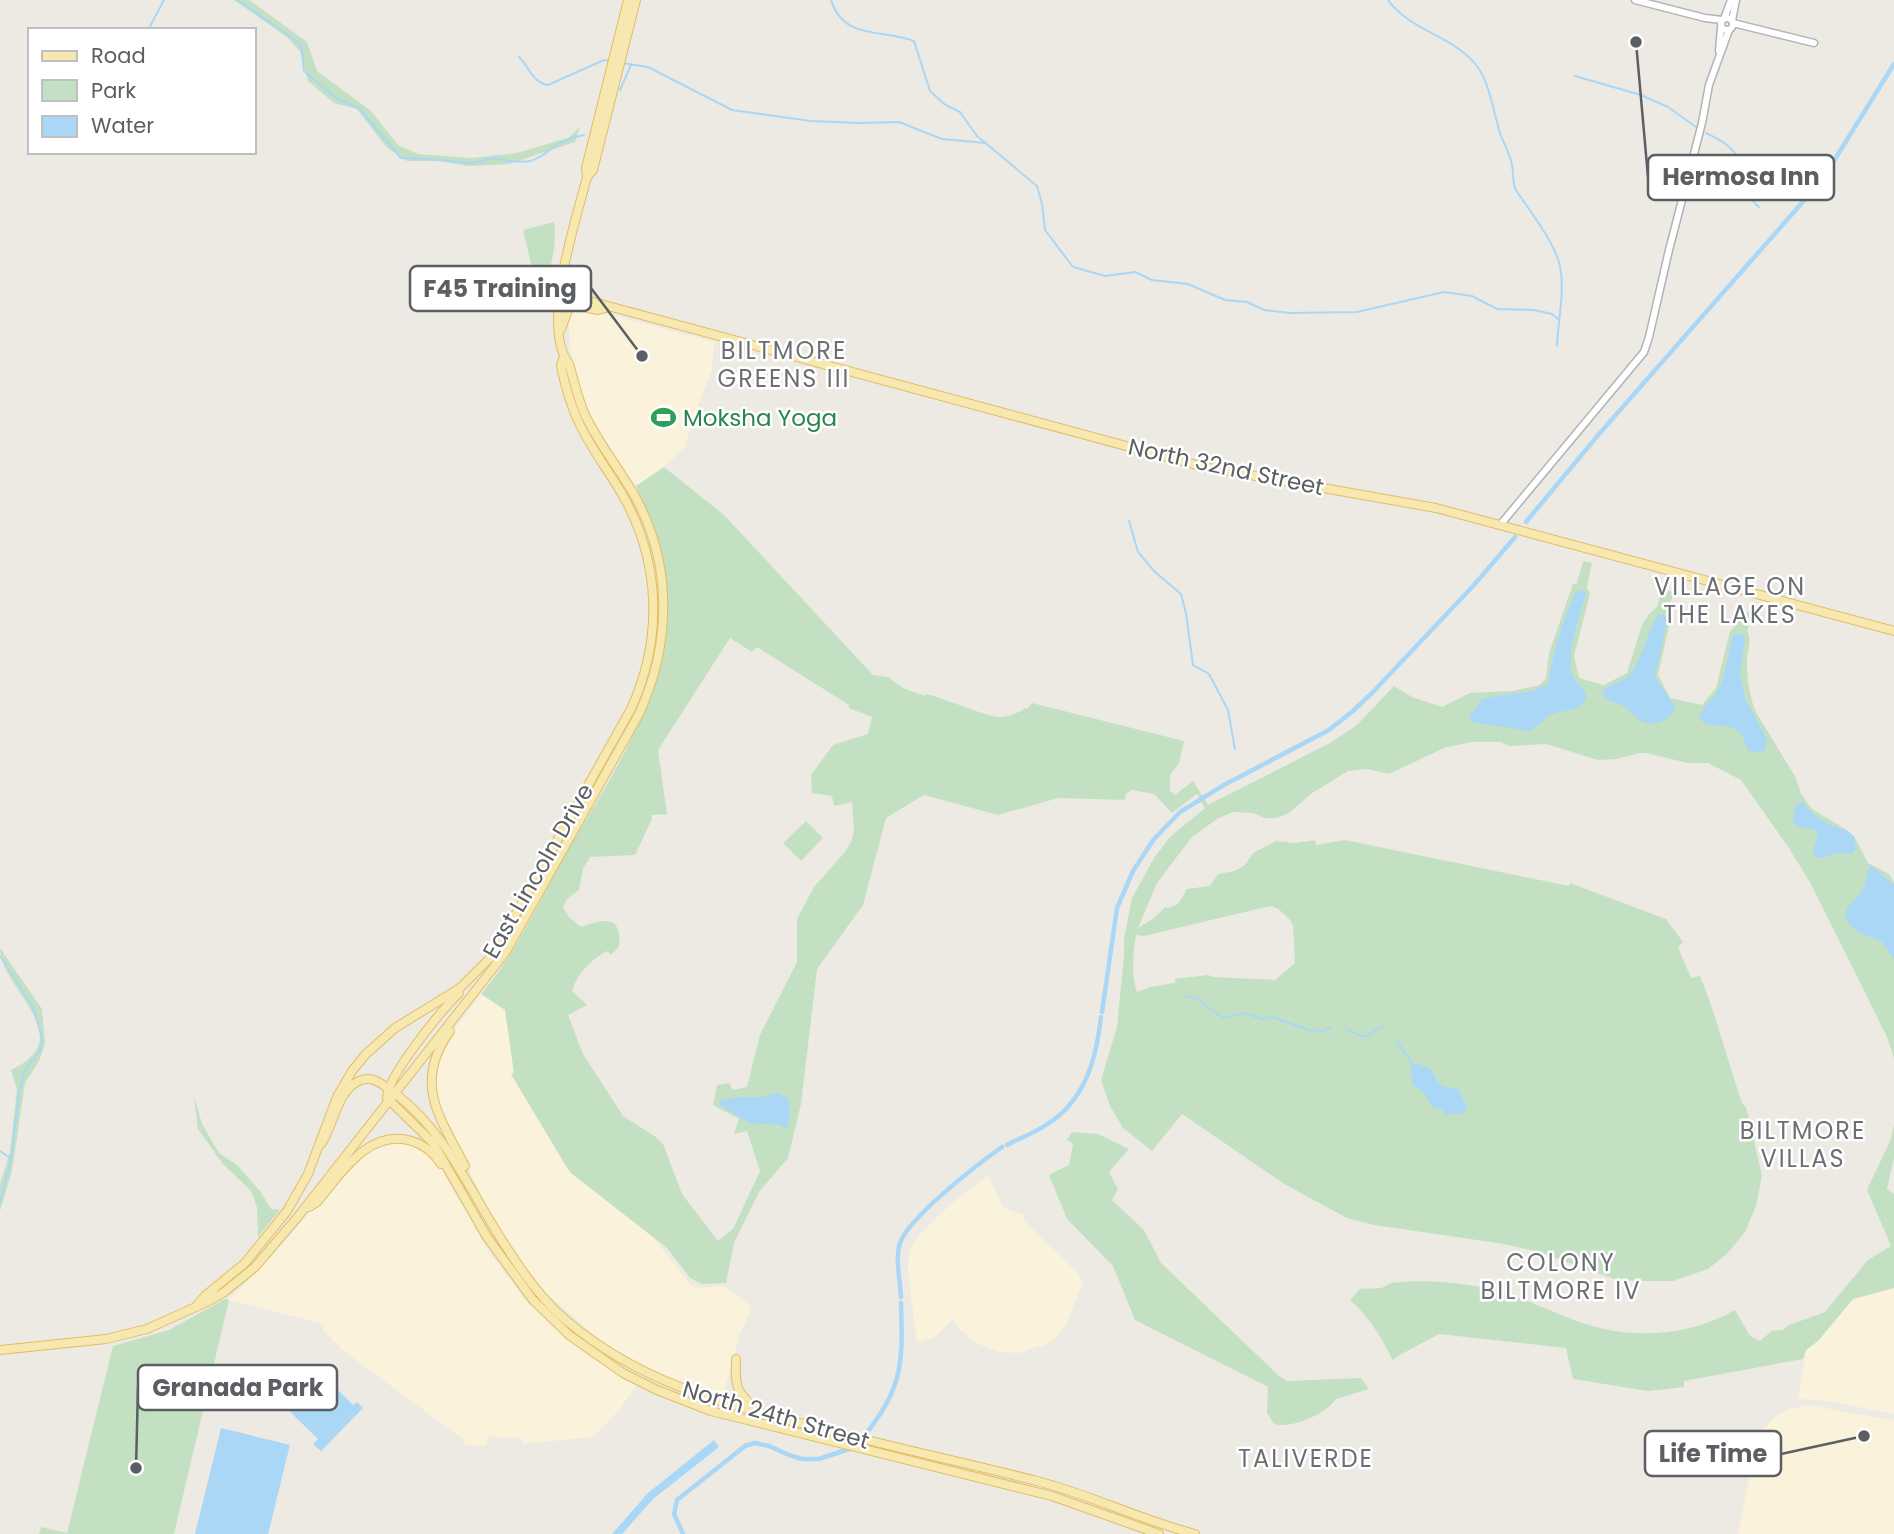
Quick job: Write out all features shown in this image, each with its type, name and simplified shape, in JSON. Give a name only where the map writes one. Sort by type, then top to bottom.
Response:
[{"type":"main road","name":"East Lincoln Drive","points":[[618,57],[628,0]]},
{"type":"main road","name":"East Lincoln Drive","points":[[0,1350],[78,1343],[121,1336],[159,1325],[223,1293],[255,1267],[505,953],[602,781],[604,766],[621,735],[646,699],[661,649],[664,617],[661,576],[648,523],[586,415],[565,357],[560,332],[560,293],[587,177],[593,170],[614,71],[636,0]]},
{"type":"main road","name":"North 32nd Street","points":[[560,293],[1216,470],[1401,500],[1894,631]]},
{"type":"main road","points":[[560,332],[568,310],[574,305],[598,310],[611,306]]},
{"type":"main road","name":"East Lincoln Drive","points":[[565,357],[561,365],[562,371],[577,420],[634,516],[651,570],[653,635],[645,674],[621,735]]},
{"type":"main road","name":"East Lincoln Drive","points":[[198,1304],[245,1263],[272,1231],[300,1189],[337,1097],[352,1071],[366,1054],[395,1028],[443,1000],[470,980],[498,948],[592,777],[614,748]]},
{"type":"main road","points":[[556,863],[562,845],[591,791],[592,777]]},
{"type":"main road","points":[[319,1146],[351,1085],[369,1079],[391,1094],[437,1016],[470,980]]},
{"type":"main road","points":[[479,988],[438,1050],[430,1079],[436,1106],[480,1201]]},
{"type":"main road","name":"North 24th Street","points":[[391,1094],[433,1143],[491,1244],[526,1291],[551,1319],[578,1343],[646,1385],[711,1410],[1055,1486],[1195,1534]]},
{"type":"main road","name":"North 24th Street","points":[[391,1094],[414,1110],[441,1139],[505,1245],[526,1275],[564,1318],[622,1360],[659,1380],[710,1399],[847,1440]]},
{"type":"main road","points":[[300,1213],[317,1202],[364,1149],[391,1139],[412,1141],[429,1150],[460,1190]]},
{"type":"main road","points":[[526,1275],[526,1291],[564,1318]]},
{"type":"main road","points":[[736,1359],[738,1389],[742,1398],[758,1412]]},
{"type":"main road","name":"North 24th Street","points":[[864,1444],[1052,1496],[1159,1534]]},
{"type":"street","points":[[1634,0],[1727,25],[1814,43]]},
{"type":"street","points":[[1500,525],[1644,352],[1733,0]]},
{"type":"shaded area","points":[[580,307],[714,342],[712,370],[685,447],[664,467],[636,486],[601,436],[577,381],[570,346],[568,316],[571,310]]},
{"type":"shaded area","points":[[481,994],[505,1010],[514,1074],[511,1075],[571,1173],[652,1236],[691,1285],[727,1288],[750,1305],[751,1310],[740,1334],[721,1395],[717,1397],[673,1383],[602,1342],[545,1292],[521,1265],[495,1224],[437,1103],[433,1069],[445,1042]]},
{"type":"shaded area","points":[[398,1141],[421,1147],[437,1162],[488,1251],[526,1301],[590,1357],[636,1386],[620,1409],[593,1437],[522,1444],[521,1437],[498,1438],[489,1435],[486,1446],[465,1445],[464,1440],[344,1351],[322,1329],[324,1324],[229,1300],[286,1240],[357,1158],[376,1144]]},
{"type":"shaded area","points":[[988,1175],[1003,1208],[1024,1215],[1023,1220],[1077,1272],[1083,1282],[1065,1326],[1055,1339],[1043,1347],[1020,1353],[1001,1352],[978,1344],[959,1329],[953,1319],[933,1338],[917,1343],[909,1281],[908,1262],[911,1248],[918,1236],[950,1205]]},
{"type":"shaded area","points":[[1894,1288],[1894,1414],[1821,1400],[1798,1399],[1806,1350],[1818,1341],[1853,1299]]},
{"type":"shaded area","points":[[1809,1405],[1894,1421],[1894,1534],[1738,1534],[1756,1443],[1762,1430],[1777,1415],[1789,1409]]},
{"type":"green space","points":[[234,0],[249,0],[307,42],[317,71],[371,111],[398,145],[418,154],[472,158],[517,153],[568,138],[580,127],[575,142],[509,164],[468,166],[438,161],[407,161],[387,148],[357,109],[334,103],[308,81],[300,51],[287,37]]},
{"type":"green space","points":[[554,222],[552,260],[546,282],[530,279],[531,264],[523,230]]},
{"type":"green space","points":[[664,467],[724,515],[873,675],[888,677],[903,688],[925,696],[933,696],[994,716],[1002,717],[1020,712],[1032,703],[1184,741],[1179,763],[1170,775],[1170,791],[1175,795],[1193,781],[1208,805],[1330,743],[1357,725],[1394,686],[1412,697],[1442,707],[1470,693],[1513,691],[1540,685],[1546,678],[1549,653],[1583,561],[1592,563],[1587,587],[1590,594],[1574,656],[1579,678],[1604,685],[1627,673],[1642,625],[1657,607],[1662,589],[1674,592],[1668,611],[1671,617],[1658,675],[1670,698],[1702,705],[1716,688],[1730,631],[1735,626],[1739,610],[1753,614],[1747,631],[1747,665],[1750,695],[1757,714],[1812,809],[1854,836],[1868,863],[1889,874],[1894,882],[1894,1058],[1887,1037],[1811,884],[1741,780],[1708,763],[1688,763],[1646,753],[1598,760],[1546,744],[1510,746],[1500,742],[1472,742],[1444,748],[1389,774],[1367,769],[1348,771],[1312,793],[1289,813],[1277,818],[1265,818],[1253,813],[1233,812],[1217,819],[1192,837],[1157,883],[1138,928],[1165,907],[1178,904],[1187,889],[1210,886],[1218,874],[1235,871],[1245,865],[1253,853],[1276,841],[1296,843],[1315,840],[1316,845],[1345,840],[1569,886],[1570,883],[1666,919],[1683,942],[1678,947],[1691,978],[1700,976],[1706,991],[1742,1103],[1746,1107],[1762,1175],[1756,1206],[1745,1232],[1727,1254],[1708,1269],[1673,1281],[1617,1280],[1539,1252],[1504,1244],[1374,1225],[1347,1218],[1286,1185],[1182,1114],[1152,1151],[1123,1128],[1110,1106],[1101,1080],[1117,1027],[1124,939],[1132,898],[1154,858],[1170,837],[1205,808],[1197,794],[1172,813],[1154,794],[1132,790],[1126,794],[1125,800],[1058,798],[998,815],[924,795],[886,818],[863,905],[817,969],[801,1104],[788,1158],[759,1192],[734,1243],[726,1283],[702,1284],[690,1278],[667,1248],[571,1173],[511,1074],[514,1073],[505,1010],[481,994],[494,979],[526,928],[619,762],[651,694],[667,623],[666,588],[655,536],[636,486]],"holes":[[[730,638],[752,652],[757,647],[849,705],[849,708],[872,717],[868,734],[833,745],[811,775],[812,793],[832,796],[834,806],[852,802],[854,831],[851,842],[814,887],[797,919],[797,962],[760,1035],[747,1087],[732,1090],[730,1083],[717,1085],[713,1105],[739,1119],[734,1134],[747,1131],[760,1171],[733,1229],[718,1241],[682,1194],[663,1144],[623,1116],[583,1054],[568,1015],[587,1005],[572,991],[581,973],[590,963],[607,951],[611,955],[619,947],[618,929],[615,924],[605,921],[581,927],[569,917],[563,907],[567,899],[579,890],[583,869],[590,857],[635,855],[652,819],[651,815],[667,814],[658,750]],[[1270,906],[1284,914],[1293,925],[1295,963],[1275,980],[1208,975],[1175,979],[1175,983],[1137,992],[1133,964],[1136,935],[1144,936]]]},
{"type":"green space","points":[[806,821],[823,838],[801,861],[783,843]]},
{"type":"green space","points":[[0,948],[42,1009],[45,1044],[39,1061],[25,1083],[12,1171],[0,1211],[0,1184],[10,1152],[17,1090],[11,1070],[31,1057],[39,1043],[39,1028],[3,964]]},
{"type":"green space","points":[[194,1096],[202,1124],[219,1153],[237,1165],[260,1191],[271,1209],[280,1210],[258,1237],[257,1207],[251,1191],[223,1164],[198,1129]]},
{"type":"green space","points":[[1894,1124],[1894,1158],[1887,1189],[1894,1194],[1894,1288],[1853,1299],[1818,1341],[1806,1350],[1803,1359],[1684,1381],[1684,1387],[1648,1391],[1573,1379],[1566,1348],[1439,1334],[1393,1361],[1374,1328],[1350,1300],[1360,1289],[1381,1288],[1391,1283],[1425,1281],[1460,1284],[1506,1293],[1594,1326],[1635,1333],[1676,1331],[1716,1319],[1735,1310],[1750,1336],[1760,1341],[1772,1331],[1783,1330],[1789,1325],[1825,1312],[1868,1260],[1891,1246],[1867,1190],[1891,1139]]},
{"type":"green space","points":[[1072,1132],[1098,1134],[1129,1149],[1109,1172],[1118,1189],[1112,1200],[1144,1230],[1161,1263],[1279,1376],[1287,1381],[1361,1378],[1369,1389],[1336,1399],[1325,1410],[1308,1419],[1290,1424],[1274,1424],[1267,1413],[1268,1387],[1135,1320],[1113,1266],[1067,1219],[1049,1175],[1069,1165],[1073,1144],[1067,1140]]},
{"type":"green space","points":[[225,1299],[229,1300],[174,1534],[39,1534],[41,1527],[67,1533],[113,1346],[169,1330]]},
{"type":"water","points":[[1583,590],[1586,593],[1572,644],[1571,664],[1573,678],[1586,693],[1583,704],[1552,714],[1529,731],[1471,722],[1470,716],[1483,698],[1533,691],[1548,684],[1566,615],[1576,592]]},
{"type":"water","points":[[1658,614],[1668,617],[1655,677],[1675,706],[1667,718],[1658,723],[1648,723],[1638,719],[1625,707],[1609,701],[1602,692],[1630,675]]},
{"type":"water","points":[[1742,634],[1745,638],[1740,674],[1745,699],[1767,739],[1765,750],[1759,753],[1748,750],[1736,729],[1700,720],[1703,709],[1720,686],[1733,636]]},
{"type":"water","points":[[1802,801],[1824,822],[1852,834],[1856,849],[1852,854],[1837,853],[1822,858],[1815,857],[1813,850],[1818,834],[1816,830],[1797,826],[1793,822],[1795,805]]},
{"type":"water","points":[[1870,865],[1894,885],[1894,959],[1881,941],[1857,932],[1845,919],[1847,908],[1863,890]]},
{"type":"water","points":[[1417,1063],[1430,1069],[1440,1084],[1458,1089],[1466,1105],[1465,1111],[1447,1116],[1441,1109],[1431,1106],[1426,1095],[1412,1084],[1411,1066]]},
{"type":"water","points":[[776,1093],[787,1097],[790,1109],[785,1130],[781,1125],[749,1123],[720,1105],[719,1101],[762,1097]]},
{"type":"water","points":[[314,1366],[353,1405],[357,1402],[363,1408],[321,1451],[313,1444],[318,1439],[279,1401]]},
{"type":"water","points":[[221,1428],[290,1445],[268,1534],[195,1534]]},
{"type":"water","points":[[714,1440],[719,1447],[653,1499],[622,1534],[612,1534],[648,1493]]},
{"type":"waterway","points":[[149,28],[164,0]]},
{"type":"waterway","points":[[237,0],[301,44],[304,71],[336,98],[359,108],[401,158],[468,163],[492,159],[525,162],[538,158],[564,141],[584,135]]},
{"type":"waterway","points":[[831,0],[837,13],[854,27],[914,41],[930,91],[944,104],[960,112],[977,136],[1037,186],[1045,230],[1073,267],[1105,276],[1135,272],[1152,280],[1188,284],[1225,300],[1247,302],[1264,310],[1290,313],[1357,312],[1444,292],[1472,296],[1497,309],[1534,310],[1552,314],[1558,319]]},
{"type":"waterway","points":[[1388,0],[1408,19],[1456,47],[1481,73],[1510,158],[1515,188],[1546,235],[1560,266],[1562,296],[1557,346]]},
{"type":"waterway","points":[[519,57],[535,78],[548,85],[604,60],[610,61]]},
{"type":"waterway","points":[[622,63],[648,67],[732,110],[811,121],[899,122],[942,139],[986,143]]},
{"type":"waterway","points":[[1526,522],[1599,434],[1822,180],[1894,64]]},
{"type":"waterway","points":[[620,90],[631,65]]},
{"type":"waterway","points":[[1575,76],[1641,95],[1668,107],[1696,127]]},
{"type":"waterway","points":[[1706,133],[1725,143],[1734,152],[1749,195],[1759,207]]},
{"type":"waterway","points":[[1129,521],[1138,552],[1155,572],[1181,594],[1193,665],[1209,674],[1228,710],[1235,749]]},
{"type":"waterway","points":[[1102,1012],[1117,908],[1133,871],[1154,839],[1180,812],[1224,785],[1329,730],[1353,711],[1474,585],[1515,537]]},
{"type":"waterway","points":[[0,956],[33,1007],[42,1038],[41,1049],[24,1072],[11,1159],[0,1202]]},
{"type":"waterway","points":[[1184,996],[1196,998],[1223,1018],[1243,1013],[1262,1019],[1272,1017],[1309,1030],[1323,1031],[1331,1028]]},
{"type":"waterway","points":[[1007,1145],[1046,1125],[1059,1115],[1079,1092],[1092,1064],[1101,1017]]},
{"type":"waterway","points":[[1347,1029],[1368,1036],[1382,1026]]},
{"type":"waterway","points":[[1397,1040],[1412,1065]]},
{"type":"waterway","points":[[901,1297],[898,1256],[900,1243],[906,1232],[945,1192],[1002,1147]]},
{"type":"waterway","points":[[0,1151],[10,1158]]},
{"type":"waterway","points":[[864,1436],[887,1404],[898,1374],[902,1342],[901,1303]]},
{"type":"waterway","points":[[683,1534],[674,1514],[677,1500],[745,1446],[755,1443],[769,1446],[802,1459],[819,1459],[849,1449]]},
{"type":"place","name":"Hermosa Inn","points":[[1636,42]]},
{"type":"place","name":"F45 Training","points":[[642,356]]},
{"type":"place","name":"Moksha Yoga","points":[[663,418]]},
{"type":"place","name":"Life Time","points":[[1864,1436]]},
{"type":"place","name":"Granada Park","points":[[136,1468]]},
{"type":"district","name":"BILTMORE GREENS III","points":[[784,365]]},
{"type":"district","name":"VILLAGE ON THE LAKES","points":[[1730,601]]},
{"type":"district","name":"BILTMORE VILLAS","points":[[1803,1145]]},
{"type":"district","name":"COLONY BILTMORE IV","points":[[1561,1277]]},
{"type":"district","name":"TALIVERDE","points":[[1306,1459]]}]
